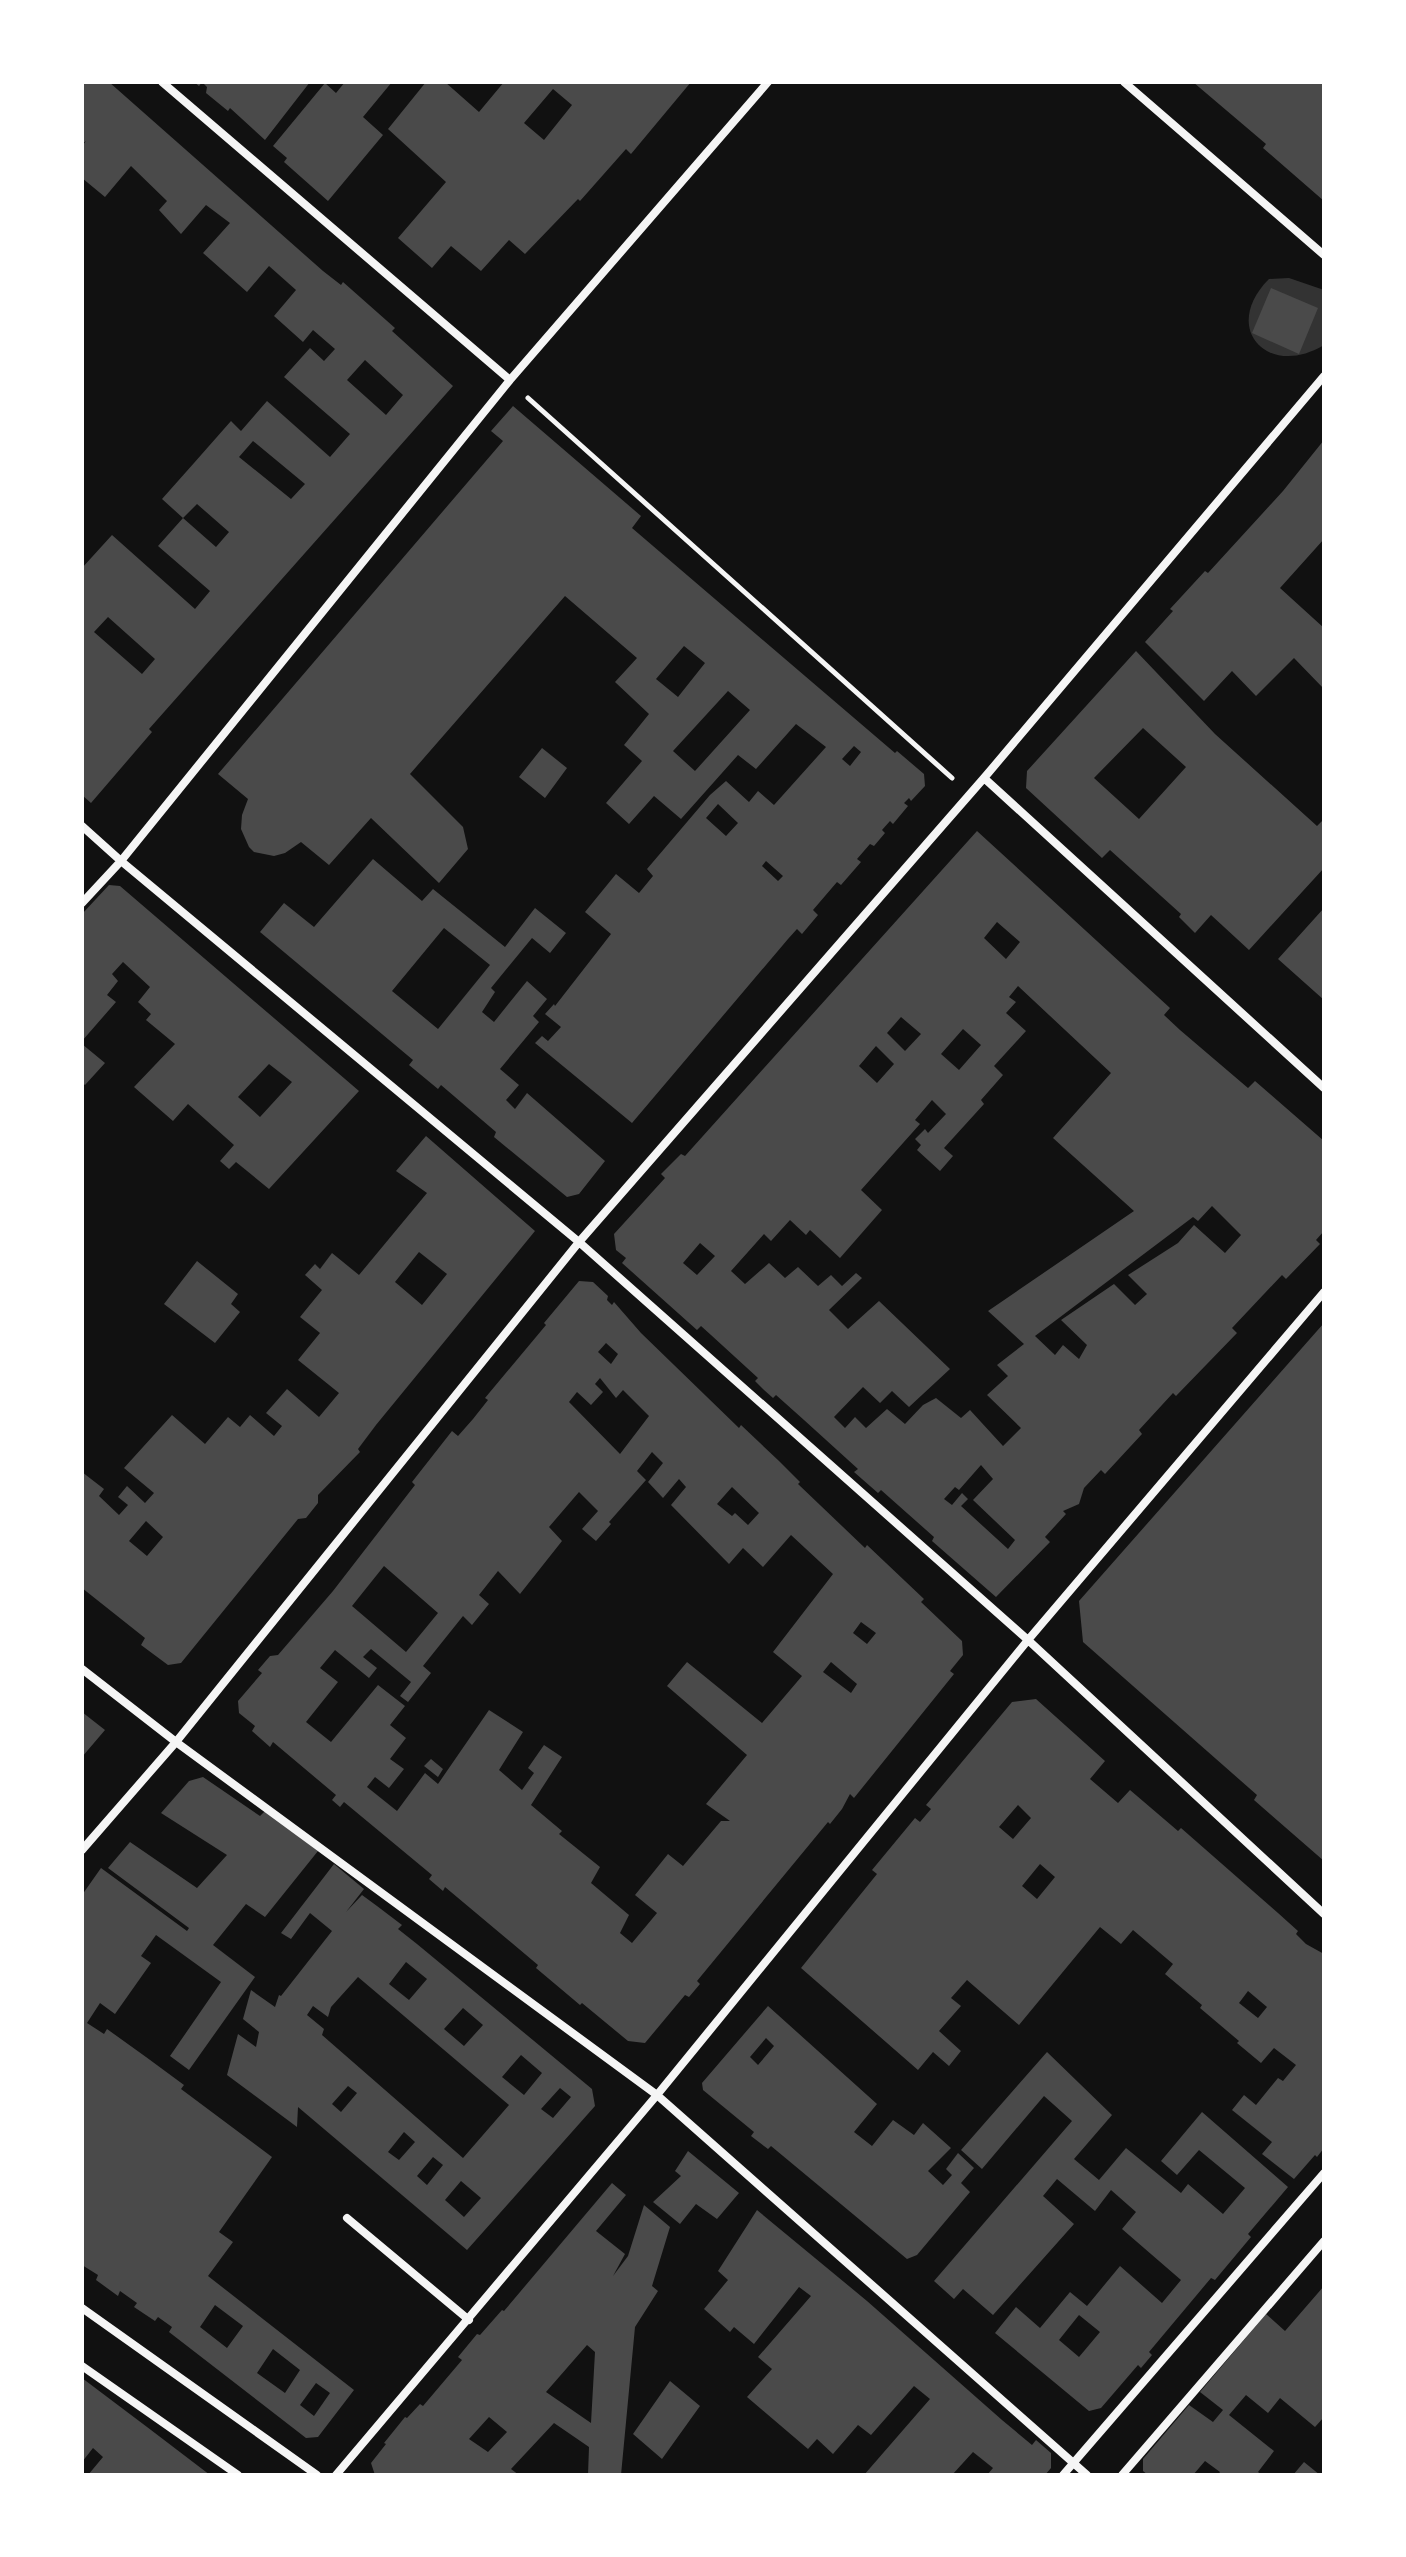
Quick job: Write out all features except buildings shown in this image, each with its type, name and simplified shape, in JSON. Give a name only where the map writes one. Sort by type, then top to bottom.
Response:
[{"type":"street","points":[[162,82],[510,380]]},
{"type":"street","points":[[82,903],[121,861],[510,380],[768,82]]},
{"type":"street","points":[[1124,82],[1324,255]]},
{"type":"street","points":[[82,1850],[176,1742],[579,1242],[984,778],[1324,376]]},
{"type":"street","points":[[984,778],[1324,1088]]},
{"type":"street","points":[[82,826],[579,1242],[1028,1640],[1324,1914]]},
{"type":"street","points":[[336,2475],[657,2095],[1028,1640],[1324,1292]]},
{"type":"street","points":[[82,1669],[176,1742],[657,2095],[1087,2475]]},
{"type":"street","points":[[1063,2475],[1324,2173]]},
{"type":"street","points":[[347,2218],[469,2320]]},
{"type":"street","points":[[1122,2475],[1324,2241]]},
{"type":"street","points":[[82,2308],[317,2475]]},
{"type":"street","points":[[82,2366],[238,2475]]},
{"type":"path","points":[[510,380],[970,794]]},
{"type":"shaded area","points":[[1289,278],[1324,290],[1324,345],[1304,354],[1285,356],[1269,352],[1257,343],[1250,330],[1249,315],[1255,297],[1269,279]]}]
